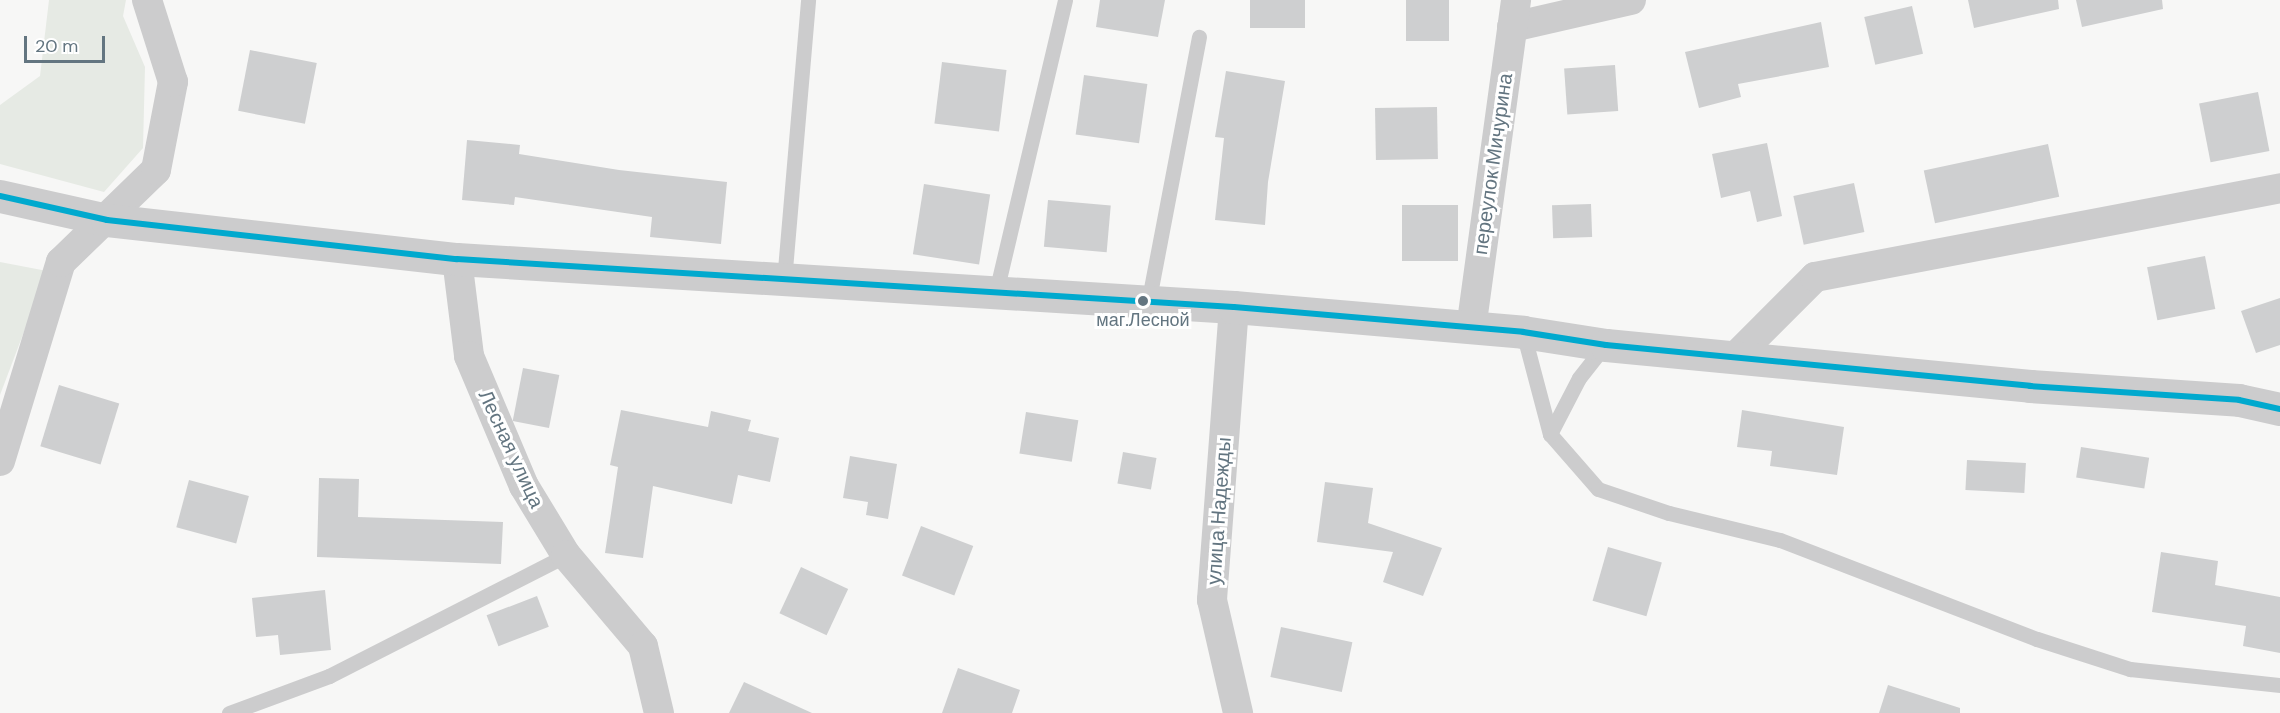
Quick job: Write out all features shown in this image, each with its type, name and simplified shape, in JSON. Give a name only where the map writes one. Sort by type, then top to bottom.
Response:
[{"type":"street","points":[[0,461],[61,262],[107,220],[156,170],[173,82],[147,0]]},
{"type":"street","points":[[1514,13],[1631,0]]},
{"type":"street","name":"переулок Мичурина","points":[[1471,329],[1514,13]]},
{"type":"street","points":[[1735,357],[1815,277],[2280,188]]},
{"type":"street","points":[[0,196],[107,220],[457,259],[784,281],[996,292],[1148,304],[1234,307],[1522,332],[1606,345],[2030,386],[2239,400],[2280,408]]},
{"type":"street","name":"Лесная улица","points":[[457,259],[469,356],[524,486],[566,555],[643,646],[659,713]]},
{"type":"street","name":"улица Надежды","points":[[1234,307],[1212,600],[1239,713]]},
{"type":"lane","points":[[784,281],[808,0]]},
{"type":"lane","points":[[996,292],[1065,0]]},
{"type":"lane","points":[[1148,304],[1199,38]]},
{"type":"lane","points":[[1522,332],[1550,434],[1598,489],[1669,513],[1780,540],[2037,639],[2130,669],[2280,685]]},
{"type":"lane","points":[[1550,434],[1579,378],[1606,345]]},
{"type":"lane","points":[[229,713],[329,676],[566,555]]},
{"type":"shaded area","points":[[49,0],[126,0],[123,16],[145,67],[143,148],[104,192],[0,164],[0,105],[40,76]]},
{"type":"shaded area","points":[[0,262],[47,271],[0,395]]},
{"type":"building","points":[[1100,0],[1165,0],[1158,37],[1096,27]]},
{"type":"building","points":[[1250,0],[1305,0],[1305,28],[1250,28]]},
{"type":"building","points":[[1406,0],[1449,0],[1449,41],[1406,41]]},
{"type":"building","points":[[1968,0],[2058,0],[2059,9],[1974,28]]},
{"type":"building","points":[[2076,0],[2162,0],[2163,9],[2082,27]]},
{"type":"building","points":[[1912,6],[1923,54],[1875,65],[1864,17]]},
{"type":"building","points":[[1821,22],[1829,67],[1738,84],[1741,97],[1699,108],[1685,52]]},
{"type":"building","points":[[250,50],[317,63],[305,124],[238,111]]},
{"type":"building","points":[[942,62],[1007,70],[999,131],[934,124]]},
{"type":"building","points":[[1615,65],[1618,111],[1567,114],[1564,69]]},
{"type":"building","points":[[1226,71],[1285,81],[1268,182],[1265,225],[1215,220],[1224,138],[1215,137]]},
{"type":"building","points":[[1084,75],[1147,84],[1139,143],[1076,134]]},
{"type":"building","points":[[2258,92],[2269,151],[2211,162],[2199,103]]},
{"type":"building","points":[[1437,107],[1438,159],[1376,160],[1375,108]]},
{"type":"building","points":[[467,140],[520,145],[519,154],[619,170],[727,182],[721,244],[650,237],[652,217],[515,197],[514,205],[462,200]]},
{"type":"building","points":[[1767,143],[1782,216],[1757,222],[1750,191],[1721,198],[1712,154]]},
{"type":"building","points":[[2048,144],[2059,197],[1935,223],[1924,170]]},
{"type":"building","points":[[1854,183],[1864,232],[1804,245],[1793,196]]},
{"type":"building","points":[[924,184],[990,194],[979,265],[913,254]]},
{"type":"building","points":[[1048,200],[1111,205],[1107,252],[1044,247]]},
{"type":"building","points":[[1591,204],[1592,237],[1553,238],[1552,205]]},
{"type":"building","points":[[1402,205],[1458,205],[1458,261],[1402,261]]},
{"type":"building","points":[[2205,256],[2215,309],[2157,320],[2147,267]]},
{"type":"building","points":[[2280,298],[2280,345],[2256,353],[2241,311]]},
{"type":"building","points":[[523,368],[559,375],[549,428],[513,421]]},
{"type":"building","points":[[59,385],[119,403],[101,465],[40,446]]},
{"type":"building","points":[[621,410],[708,427],[711,411],[751,420],[748,431],[779,438],[770,482],[738,475],[732,504],[653,486],[643,558],[605,553],[618,467],[610,465]]},
{"type":"building","points":[[1742,410],[1844,427],[1837,475],[1770,466],[1772,451],[1737,447]]},
{"type":"building","points":[[1026,412],[1078,420],[1072,462],[1019,453]]},
{"type":"building","points":[[2081,447],[2149,458],[2144,488],[2076,478]]},
{"type":"building","points":[[1123,452],[1156,458],[1151,489],[1117,484]]},
{"type":"building","points":[[850,456],[897,464],[888,519],[866,515],[868,502],[843,498]]},
{"type":"building","points":[[1967,460],[2026,463],[2024,493],[1965,490]]},
{"type":"building","points":[[319,478],[359,479],[358,517],[503,522],[501,564],[317,557]]},
{"type":"building","points":[[189,480],[249,496],[236,543],[176,527]]},
{"type":"building","points":[[1325,482],[1373,488],[1368,523],[1442,548],[1423,596],[1383,582],[1393,552],[1317,542]]},
{"type":"building","points":[[921,526],[973,546],[954,596],[902,575]]},
{"type":"building","points":[[1608,547],[1662,562],[1646,616],[1593,601]]},
{"type":"building","points":[[2161,552],[2218,561],[2215,585],[2280,597],[2280,653],[2243,646],[2246,626],[2152,612]]},
{"type":"building","points":[[801,567],[848,589],[827,635],[779,613]]},
{"type":"building","points":[[325,590],[331,650],[280,655],[278,635],[256,637],[252,598]]},
{"type":"building","points":[[537,596],[549,627],[498,646],[487,615]]},
{"type":"building","points":[[1281,627],[1352,642],[1342,692],[1270,677]]},
{"type":"building","points":[[958,668],[1020,690],[1012,713],[942,713]]},
{"type":"building","points":[[744,682],[812,713],[729,713]]},
{"type":"building","points":[[1888,685],[1960,708],[1960,713],[1879,713]]},
{"type":"transit line","points":[[0,196],[107,220],[457,259],[1234,307],[1523,332],[1606,345],[2030,386],[2239,400],[2280,409]]},
{"type":"place","name":"маг.Лесной","points":[[1143,301]]}]
